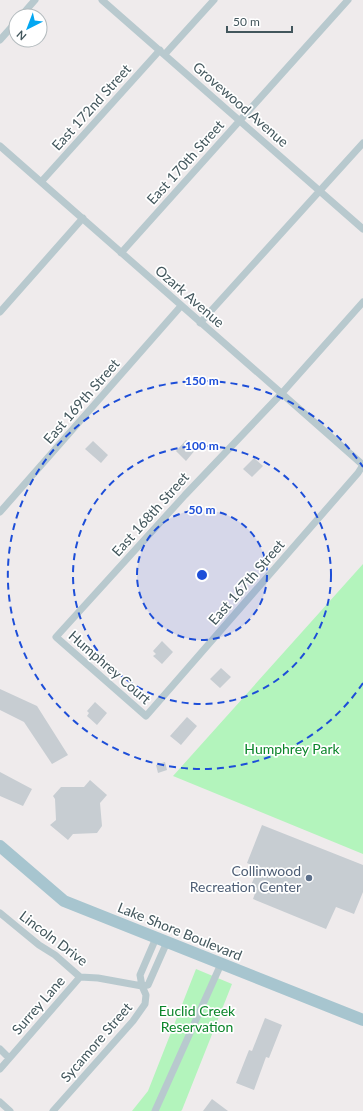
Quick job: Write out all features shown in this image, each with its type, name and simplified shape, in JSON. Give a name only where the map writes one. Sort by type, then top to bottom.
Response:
[{"type":"main road","name":"Lake Shore Boulevard","points":[[0,846],[64,901],[363,1020]]},
{"type":"street","points":[[28,8],[36,0]]},
{"type":"street","name":"Grovewood Avenue","points":[[102,0],[363,229]]},
{"type":"street","name":"East 172nd Street","points":[[41,182],[214,0]]},
{"type":"street","name":"East 170th Street","points":[[121,253],[348,0]]},
{"type":"street","points":[[0,40],[8,31]]},
{"type":"street","points":[[200,323],[363,143]]},
{"type":"street","name":"Ozark Avenue","points":[[0,146],[363,465]]},
{"type":"street","points":[[0,312],[83,218]]},
{"type":"street","name":"East 168th Street","points":[[56,637],[185,495],[282,393],[363,302]]},
{"type":"street","name":"East 169th Street","points":[[0,512],[181,306]]},
{"type":"street","name":"East 167th Street","points":[[146,716],[353,479],[363,465]]},
{"type":"street","name":"Humphrey Court","points":[[56,637],[146,716]]},
{"type":"street","name":"Lincoln Drive","points":[[2,917],[54,955],[80,977],[98,978],[142,986]]},
{"type":"street","points":[[142,986],[148,985],[162,940]]},
{"type":"street","name":"Sycamore Street","points":[[53,1111],[133,1021],[145,1004],[146,995],[142,986],[140,975],[162,940]]},
{"type":"street","points":[[155,1111],[221,964]]},
{"type":"street","name":"Surrey Lane","points":[[0,1069],[80,977]]},
{"type":"street","points":[[0,1049],[9,1058]]},
{"type":"street","points":[[0,1102],[10,1111]]},
{"type":"green space","name":"Humphrey Park","points":[[363,564],[363,854],[173,776]]},
{"type":"green space","name":"Euclid Creek Reservation","points":[[196,969],[232,984],[182,1110],[132,1111],[148,1091]]},
{"type":"building","points":[[186,440],[196,449],[186,461],[176,451]]},
{"type":"building","points":[[93,441],[108,455],[101,463],[85,449]]},
{"type":"building","points":[[254,458],[263,466],[252,477],[243,469]]},
{"type":"building","points":[[162,641],[173,652],[162,664],[153,656],[156,654],[153,651]]},
{"type":"building","points":[[221,668],[231,677],[220,688],[210,679]]},
{"type":"building","points":[[0,689],[37,706],[68,755],[52,764],[24,722],[0,710]]},
{"type":"building","points":[[95,702],[107,713],[97,725],[87,716],[89,713],[87,711]]},
{"type":"building","points":[[187,717],[197,726],[181,745],[170,736]]},
{"type":"building","points":[[165,762],[167,770],[158,773],[156,765]]},
{"type":"building","points":[[0,772],[32,789],[23,806],[0,796]]},
{"type":"building","points":[[90,780],[107,795],[100,803],[102,826],[97,833],[73,834],[68,840],[50,825],[56,820],[55,799],[53,796],[61,787],[84,787]]},
{"type":"building","name":"Collinwood Recreation Center","points":[[262,825],[363,865],[363,892],[354,914],[336,907],[326,929],[253,899],[257,888],[250,888],[258,868],[247,863]]},
{"type":"building","points":[[265,1018],[282,1025],[269,1058],[266,1057],[254,1090],[236,1083],[249,1050],[252,1051]]},
{"type":"building","points":[[212,1099],[228,1111],[203,1111]]},
{"type":"place","name":"Collinwood Recreation Center","points":[[309,878]]}]
